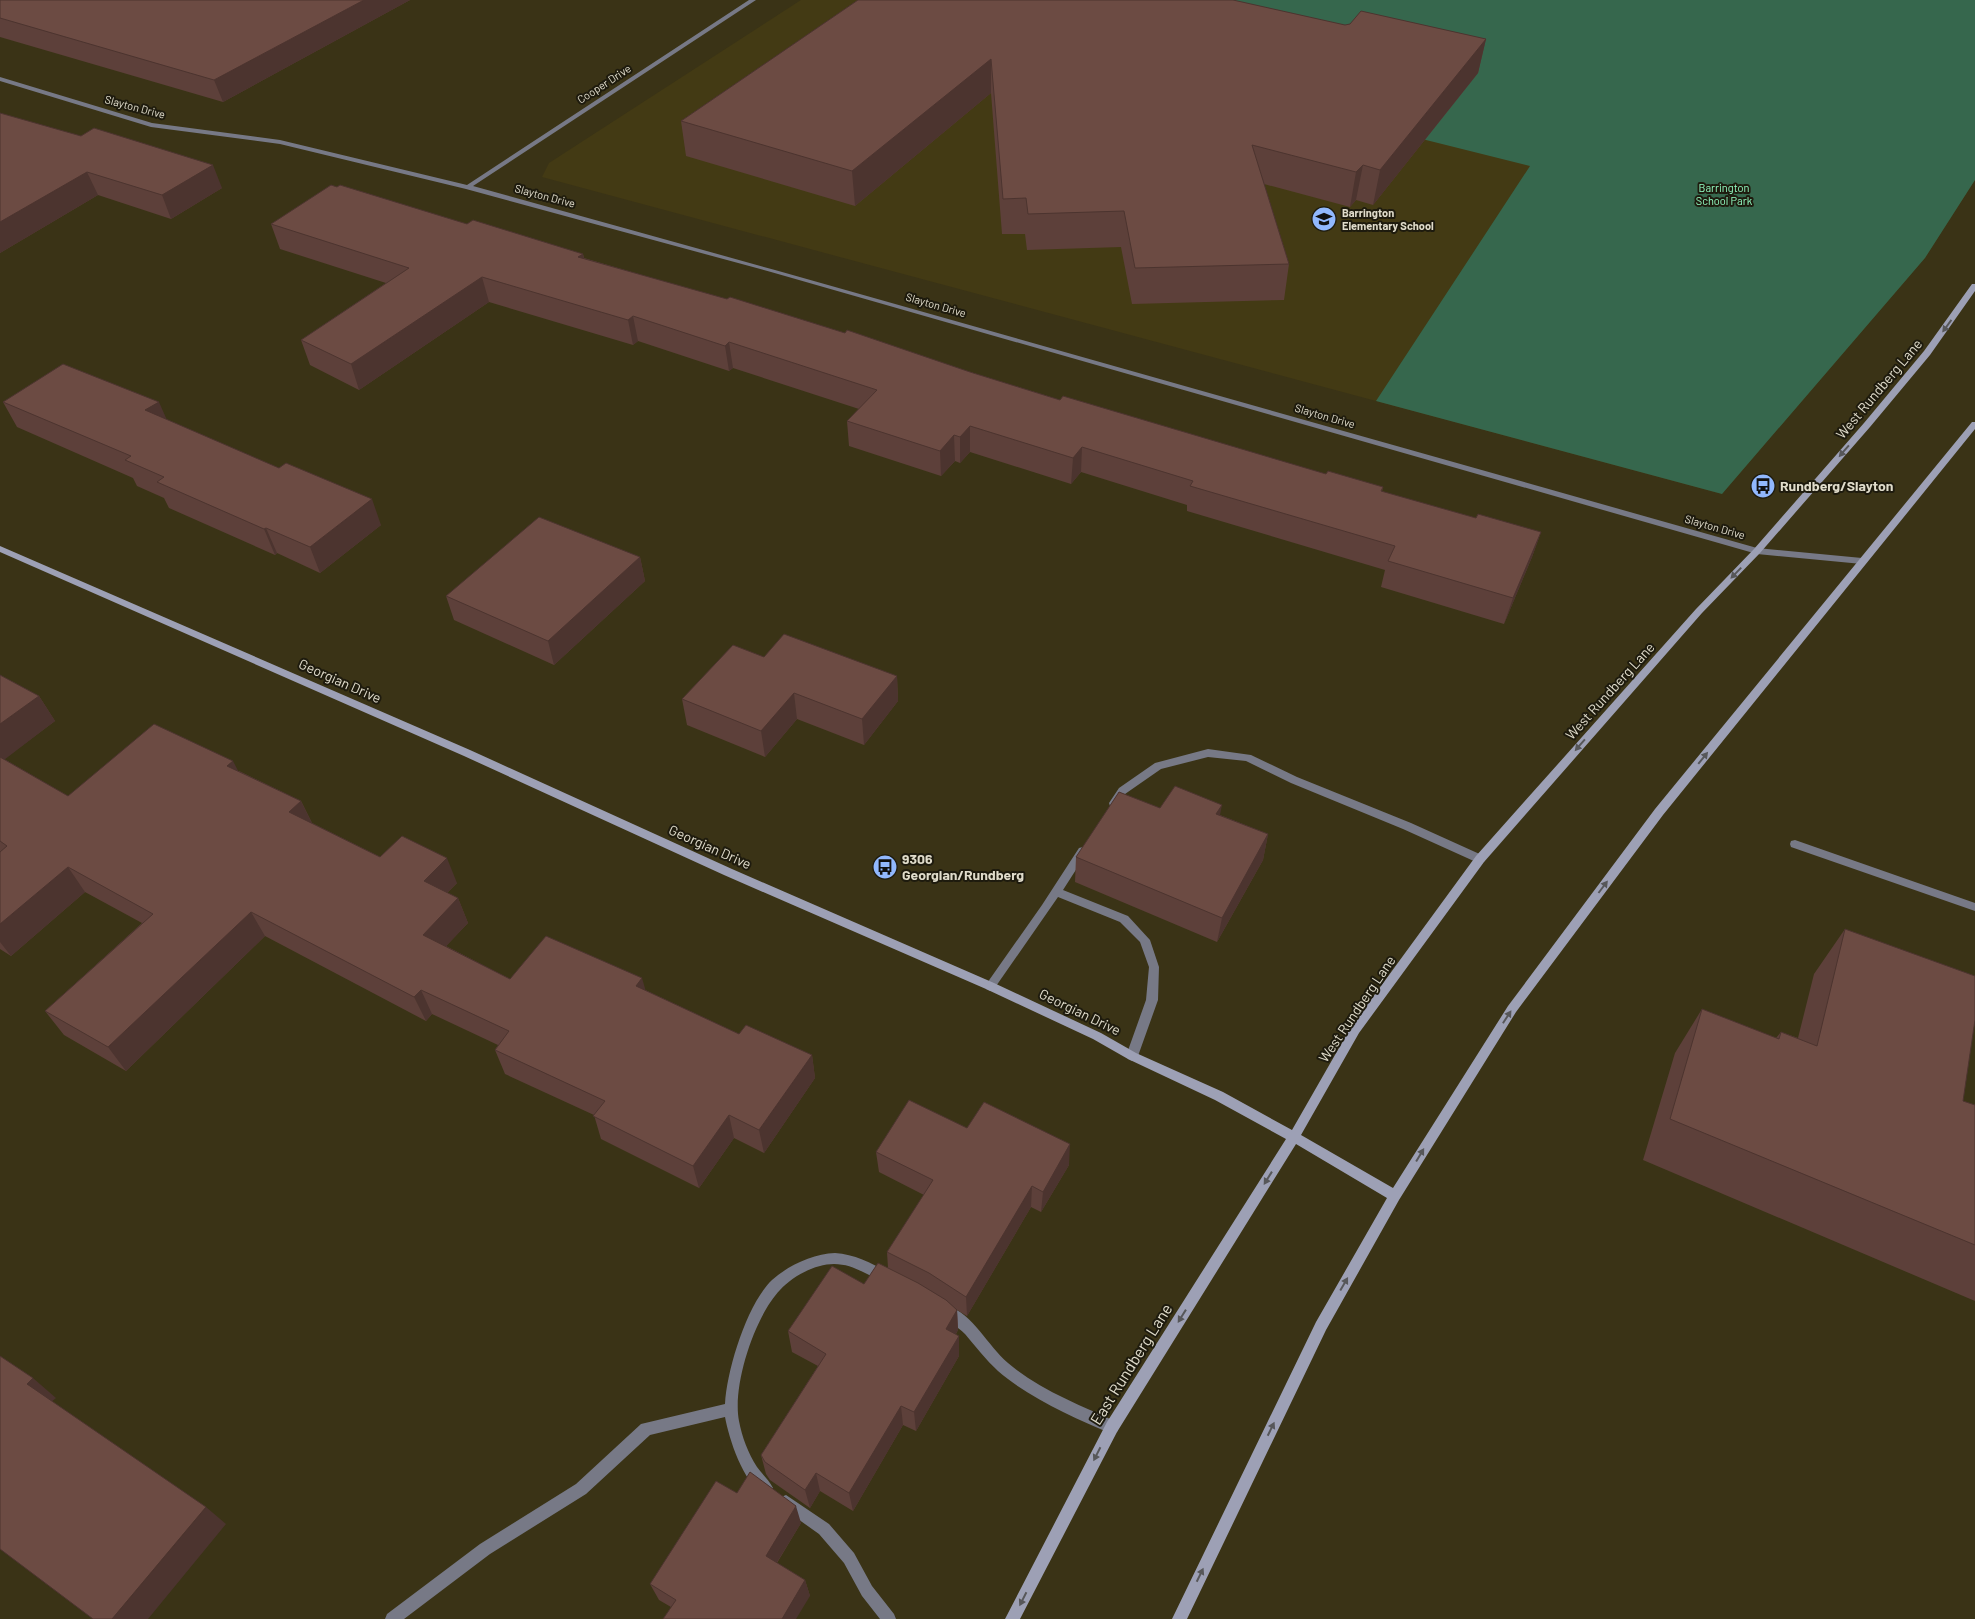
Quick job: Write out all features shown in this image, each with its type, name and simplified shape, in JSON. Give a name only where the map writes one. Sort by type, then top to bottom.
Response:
[{"type":"main road","name":"West Rundberg Lane","points":[[1294,1137],[1356,1030],[1480,859],[1699,611],[1757,551],[1927,353],[1975,286]]},
{"type":"main road","points":[[1179,1619],[1321,1326],[1394,1196],[1512,1009],[1659,812],[1975,424]]},
{"type":"main road","name":"Georgian Drive","points":[[0,549],[467,753],[728,872],[990,986],[1097,1036],[1132,1056],[1220,1096],[1394,1196]]},
{"type":"main road","name":"East Rundberg Lane","points":[[1012,1619],[1112,1427],[1294,1137]]},
{"type":"street","name":"Cooper Drive","points":[[468,187],[753,0]]},
{"type":"street","name":"Slayton Drive","points":[[0,79],[151,125],[280,142],[468,187],[773,271],[1757,551],[1862,561]]},
{"type":"street","points":[[1106,815],[1122,791],[1158,766],[1208,753],[1248,758],[1294,780],[1407,826],[1480,859]]},
{"type":"street","points":[[990,986],[1090,840]]},
{"type":"street","points":[[1795,844],[1975,907]]},
{"type":"street","points":[[1056,892],[1124,919],[1145,940],[1154,967],[1152,1000],[1132,1056]]},
{"type":"street","points":[[889,1619],[868,1591],[849,1558],[824,1529],[764,1486],[745,1458],[734,1431],[731,1409],[734,1382],[743,1348],[763,1305],[776,1285],[798,1270],[826,1259],[848,1259],[900,1284]]},
{"type":"street","points":[[939,1306],[978,1337],[1002,1366],[1030,1388],[1112,1427]]},
{"type":"street","points":[[392,1619],[485,1549],[582,1489],[646,1429],[731,1409]]},
{"type":"shaded area","name":"Barrington Elementary School","points":[[801,0],[1975,0],[1975,180],[1925,258],[1722,494],[542,177],[549,163]]},
{"type":"green space","name":"Barrington School Park","points":[[1109,0],[1975,0],[1975,180],[1925,258],[1722,494],[1376,401],[1530,166],[1054,47]]},
{"type":"building","points":[[0,0],[364,0],[214,80],[0,18]]},
{"type":"building","points":[[858,0],[1233,0],[1345,25],[1350,24],[1361,11],[1486,39],[1380,170],[1363,165],[1356,172],[1252,145],[1289,264],[1135,268],[1124,211],[1028,214],[1026,198],[1003,199],[991,59],[852,171],[681,121]]},
{"type":"building","points":[[0,113],[81,136],[94,128],[213,165],[162,195],[87,172],[0,222]]},
{"type":"building","points":[[331,185],[337,187],[340,185],[467,224],[473,220],[583,254],[578,257],[727,299],[730,297],[845,333],[847,330],[1060,400],[1063,396],[1326,474],[1328,471],[1383,487],[1381,491],[1476,518],[1478,514],[1541,532],[1513,598],[1388,561],[1395,546],[1190,486],[1193,481],[1082,447],[1073,458],[970,426],[960,437],[954,435],[940,451],[847,421],[877,390],[729,342],[725,346],[633,316],[628,320],[482,277],[351,364],[301,340],[409,268],[271,224]]},
{"type":"building","points":[[63,364],[159,402],[145,410],[279,468],[286,463],[372,499],[310,547],[157,482],[164,477],[125,460],[131,456],[3,402]]},
{"type":"building","points":[[539,517],[640,557],[548,641],[446,596]]},
{"type":"building","points":[[784,634],[897,676],[862,719],[794,693],[761,731],[682,699],[733,645],[764,657]]},
{"type":"building","points":[[0,675],[39,696],[0,724]]},
{"type":"building","points":[[154,724],[233,761],[227,766],[301,801],[289,812],[380,857],[402,836],[447,858],[424,881],[458,898],[423,935],[510,979],[546,936],[642,978],[636,986],[739,1034],[746,1025],[812,1055],[759,1130],[729,1115],[693,1166],[593,1116],[605,1101],[495,1050],[509,1031],[421,990],[414,997],[251,912],[108,1047],[45,1011],[153,914],[68,867],[0,924],[0,852],[7,846],[0,841],[0,757],[68,796]]},
{"type":"building","points":[[1175,786],[1222,805],[1216,814],[1268,834],[1222,918],[1076,857],[1119,792],[1160,808]]},
{"type":"building","points":[[1845,929],[1975,976],[1975,1020],[1963,1101],[1975,1105],[1975,1245],[1670,1119],[1702,1009],[1779,1039],[1781,1032],[1817,1046]]},
{"type":"building","points":[[909,1100],[967,1128],[984,1102],[1070,1144],[1043,1192],[1032,1186],[966,1297],[929,1273],[887,1252],[933,1180],[876,1152]]},
{"type":"building","points":[[878,1263],[918,1283],[946,1300],[957,1310],[946,1329],[959,1336],[914,1412],[901,1406],[849,1493],[816,1473],[805,1490],[765,1462],[761,1455],[826,1354],[788,1331],[832,1266],[864,1284]]},
{"type":"building","points":[[0,1356],[33,1378],[27,1384],[206,1507],[112,1619],[93,1619],[0,1549]]},
{"type":"building","points":[[750,1472],[796,1506],[766,1556],[805,1580],[782,1619],[663,1619],[676,1600],[650,1584],[716,1481],[737,1493]]},
{"type":"place","name":"Barrington Elementary School","points":[[1324,219]]},
{"type":"place","name":"Rundberg/Slayton","points":[[1763,486]]},
{"type":"place","name":"9306 Georgian/Rundberg","points":[[885,867]]}]
